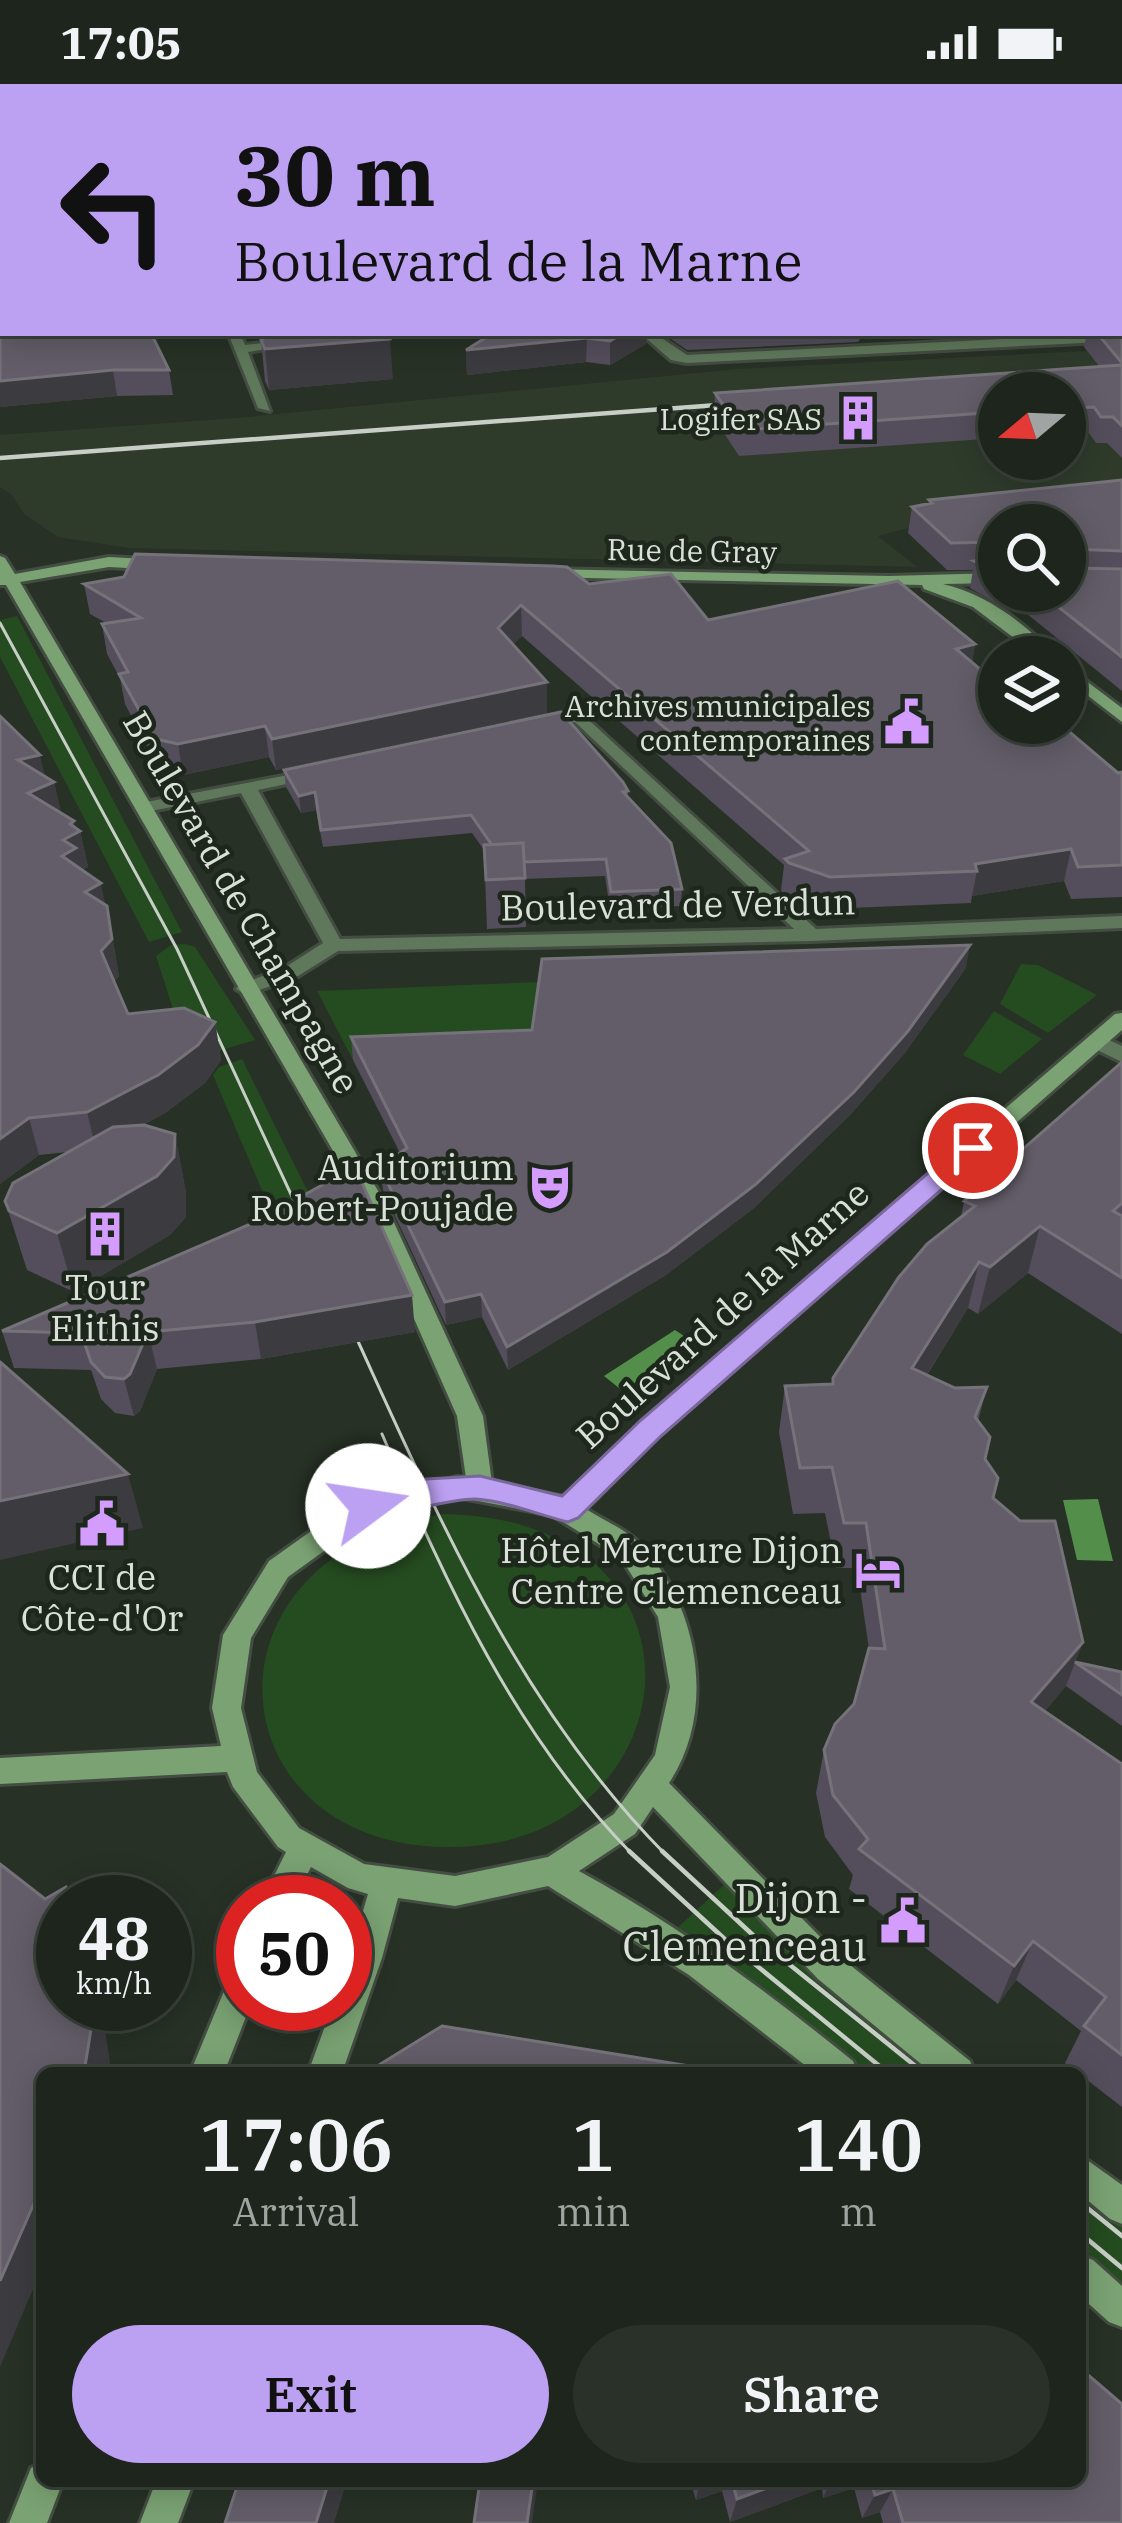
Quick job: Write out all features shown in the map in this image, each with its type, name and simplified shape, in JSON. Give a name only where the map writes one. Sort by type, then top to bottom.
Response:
[{"type":"main road","name":"Boulevard de Champagne","points":[[0,561],[8,586],[146,807],[245,989],[373,1202],[470,1416],[480,1487]]},
{"type":"main road","points":[[8,586],[192,566]]},
{"type":"main road","name":"Rue de Gray","points":[[517,573],[978,579]]},
{"type":"main road","points":[[889,581],[957,592],[978,603]]},
{"type":"main road","points":[[994,612],[1023,636]]},
{"type":"main road","points":[[1086,687],[1122,717]]},
{"type":"main road","name":"Boulevard de la Marne","points":[[568,1510],[651,1428],[1122,1019]]},
{"type":"main road","points":[[480,1487],[568,1510],[624,1546],[647,1570],[678,1626],[688,1691],[671,1757],[654,1788],[614,1832],[549,1871],[469,1890],[386,1884],[304,1847],[262,1807],[235,1758],[226,1720],[225,1681],[240,1625],[270,1575],[331,1524],[368,1506],[426,1491],[480,1487]]},
{"type":"main road","points":[[0,1771],[235,1758]]},
{"type":"main road","points":[[654,1788],[829,1968],[951,2067]]},
{"type":"main road","points":[[290,1875],[304,1847]]},
{"type":"main road","points":[[549,1871],[625,1911],[701,1962],[834,2067]]},
{"type":"main road","points":[[327,2067],[366,1958],[386,1884]]},
{"type":"main road","points":[[209,2067],[224,2031]]},
{"type":"main road","points":[[1086,2177],[1122,2206]]},
{"type":"main road","points":[[1086,2278],[1122,2309]]},
{"type":"main road","points":[[28,2523],[42,2487]]},
{"type":"main road","points":[[159,2523],[173,2487]]},
{"type":"street","points":[[236,336],[265,408]]},
{"type":"street","points":[[650,336],[681,359],[1122,337]]},
{"type":"street","points":[[872,336],[892,349]]},
{"type":"street","points":[[1029,336],[1038,341]]},
{"type":"street","points":[[243,350],[308,343]]},
{"type":"street","points":[[512,730],[579,716],[811,935]]},
{"type":"street","points":[[146,807],[335,768]]},
{"type":"street","name":"Boulevard de Champagne","points":[[247,787],[334,945]]},
{"type":"street","name":"Boulevard de Verdun","points":[[245,989],[290,972],[334,945],[811,935],[1122,922]]},
{"type":"street","points":[[1096,1041],[1122,1055]]},
{"type":"shaded area","points":[[1122,349],[1122,505],[1086,509],[1086,504],[978,504],[978,521],[878,536],[917,567],[129,548],[58,537],[24,514],[12,495],[0,487],[0,435],[237,418],[738,369]]},
{"type":"shaded area","points":[[17,616],[182,932],[149,942],[0,657],[0,620]]},
{"type":"shaded area","points":[[171,945],[195,947],[255,1040],[215,1052],[183,1040],[156,956]]},
{"type":"shaded area","points":[[1021,964],[1038,965],[1097,995],[1048,1033],[1000,1004]]},
{"type":"shaded area","points":[[542,982],[532,1053],[353,1060],[317,991]]},
{"type":"shaded area","points":[[994,1011],[1042,1039],[1000,1074],[963,1055]]},
{"type":"shaded area","points":[[242,1059],[323,1222],[284,1242],[213,1075],[219,1067]]},
{"type":"shaded area","points":[[675,1330],[687,1338],[624,1392],[604,1376]]},
{"type":"shaded area","points":[[1098,1499],[1113,1561],[1077,1560],[1063,1500]]},
{"type":"shaded area","points":[[443,1514],[535,1530],[599,1567],[635,1620],[645,1681],[631,1741],[594,1794],[535,1831],[456,1847],[376,1836],[316,1804],[278,1756],[263,1700],[270,1641],[302,1586],[360,1541]]},
{"type":"shaded area","points":[[727,1882],[929,2067],[859,2067],[787,2006],[675,1930]]},
{"type":"shaded area","points":[[1086,2196],[1122,2225],[1122,2289],[1086,2258]]},
{"type":"building","points":[[0,336],[152,336],[169,370],[113,370],[0,381]]},
{"type":"building","points":[[267,336],[390,339],[265,349],[261,340]]},
{"type":"building","points":[[488,336],[618,336],[610,341],[587,338],[466,350]]},
{"type":"building","points":[[1100,336],[1122,336],[1122,363]]},
{"type":"building","points":[[1122,365],[1122,426],[1113,417],[1101,417],[1094,407],[1086,407],[1086,372],[1020,372]]},
{"type":"building","points":[[978,375],[978,413],[741,430],[715,393]]},
{"type":"building","points":[[1122,480],[1122,551],[1086,550],[1086,504],[978,504],[978,542],[951,543],[912,507],[932,503],[929,500]]},
{"type":"building","points":[[135,554],[553,566],[567,567],[589,584],[671,574],[708,620],[898,581],[975,644],[956,649],[978,667],[978,744],[1084,744],[1122,772],[1122,865],[1078,867],[1071,849],[975,864],[977,871],[830,877],[789,863],[785,859],[809,851],[521,605],[498,628],[547,682],[272,739],[265,726],[178,744],[155,739],[119,674],[128,672],[102,624],[141,618],[84,584],[124,577]]},
{"type":"building","points":[[1086,568],[1122,569],[1122,657],[1065,612],[1086,612]]},
{"type":"building","points":[[561,712],[623,782],[628,791],[623,792],[671,843],[682,889],[611,892],[606,859],[524,862],[523,843],[492,845],[471,815],[321,830],[315,792],[299,796],[284,770]]},
{"type":"building","points":[[0,716],[40,755],[18,760],[54,782],[28,793],[74,821],[70,824],[80,831],[63,840],[76,848],[62,856],[101,883],[85,892],[107,906],[112,939],[101,951],[128,1014],[184,1008],[215,1022],[198,1045],[158,1075],[87,1112],[29,1118],[0,1139]]},
{"type":"building","points":[[523,843],[525,878],[486,880],[484,845]]},
{"type":"building","points":[[970,945],[908,1031],[854,1092],[756,1184],[667,1252],[507,1347],[481,1294],[445,1302],[380,1167],[407,1148],[351,1037],[532,1030],[542,959]]},
{"type":"building","points":[[1122,1062],[1122,1203],[1113,1211],[1122,1216],[1122,1278],[1040,1226],[990,1267],[979,1262],[912,1368],[955,1388],[987,1387],[975,1417],[990,1437],[985,1459],[998,1478],[993,1498],[1020,1521],[1055,1521],[1083,1642],[1031,1702],[1122,1764],[1122,2055],[1084,2026],[1106,1997],[1033,1941],[1014,1966],[859,1849],[868,1839],[833,1795],[824,1750],[835,1724],[854,1704],[869,1648],[885,1649],[866,1523],[844,1523],[832,1467],[800,1468],[785,1386],[833,1384],[899,1277],[927,1244],[975,1206],[964,1201]]},
{"type":"building","points":[[144,1125],[175,1134],[174,1157],[157,1176],[57,1233],[9,1211],[5,1201],[13,1183],[113,1127]]},
{"type":"building","points":[[355,1167],[412,1295],[255,1322],[148,1332],[124,1379],[105,1377],[91,1362],[81,1333],[2,1331],[253,1223]]},
{"type":"building","points":[[0,1362],[128,1474],[0,1501]]},
{"type":"building","points":[[1075,1662],[1122,1672],[1122,1695]]},
{"type":"building","points":[[0,1864],[36,1892],[36,2031],[91,2031],[85,2067],[36,2067],[36,2199],[0,2281]]},
{"type":"building","points":[[442,2026],[696,2067],[376,2067]]},
{"type":"building","points":[[1086,2373],[1122,2404],[1122,2523],[903,2523],[893,2489],[875,2495],[873,2487],[1086,2487]]},
{"type":"building","points":[[237,2487],[327,2487],[316,2523],[225,2523]]},
{"type":"building","points":[[479,2487],[532,2487],[527,2523],[474,2523]]},
{"type":"building","points":[[734,2487],[770,2487],[737,2499]]},
{"type":"tram line","points":[[0,623],[177,949],[308,1231]]},
{"type":"tram line","points":[[345,1313],[445,1528],[520,1666],[563,1732],[664,1853]]},
{"type":"tram line","points":[[382,1434],[459,1602],[519,1709],[590,1808],[631,1852]]},
{"type":"tram line","points":[[631,1852],[729,1943],[881,2067]]},
{"type":"tram line","points":[[664,1853],[754,1936],[917,2067]]},
{"type":"tram line","points":[[1086,2207],[1122,2236]]},
{"type":"tram line","points":[[1086,2238],[1122,2268]]},
{"type":"railway","points":[[0,458],[745,403]]},
{"type":"place","name":"Logifer SAS","points":[[858,418]]},
{"type":"place","name":"Archives municipales contemporaines","points":[[907,722]]},
{"type":"place","name":"Auditorium Robert-Poujade","points":[[550,1187]]},
{"type":"place","name":"Tour Elithis","points":[[105,1234]]},
{"type":"place","name":"CCI de Côte-d'Or","points":[[102,1524]]},
{"type":"place","name":"Hôtel Mercure Dijon Centre Clemenceau","points":[[878,1570]]},
{"type":"place","name":"Dijon - Clemenceau","points":[[903,1921]]},
{"type":"route","points":[[368,1506],[407,1494],[480,1487],[568,1510],[651,1428],[973,1148]]}]
